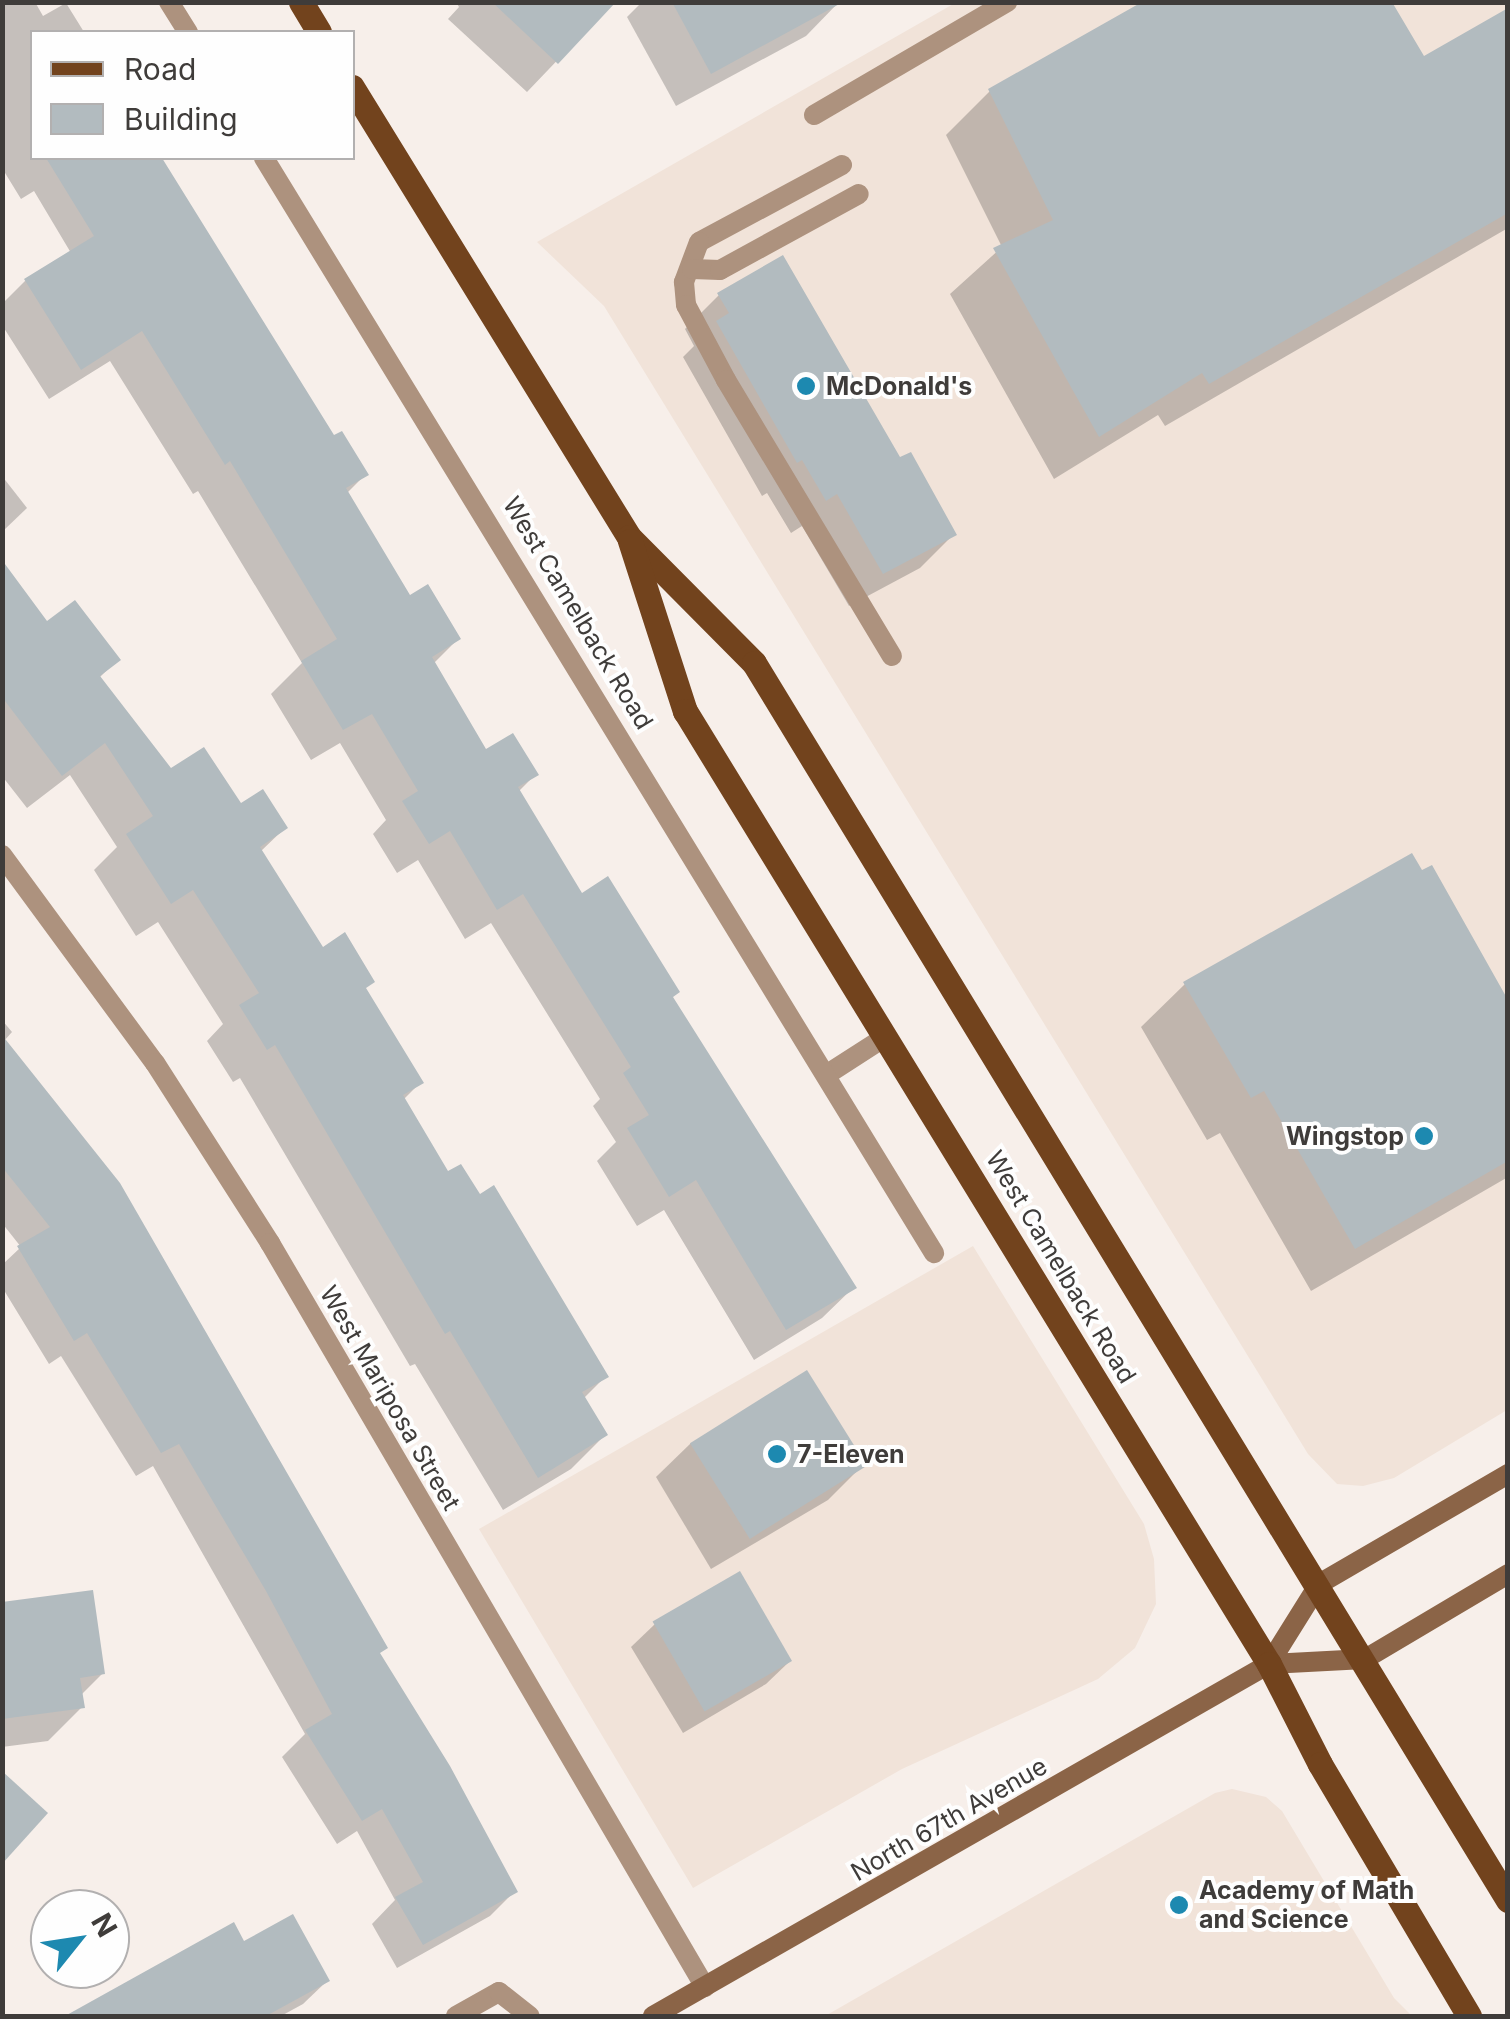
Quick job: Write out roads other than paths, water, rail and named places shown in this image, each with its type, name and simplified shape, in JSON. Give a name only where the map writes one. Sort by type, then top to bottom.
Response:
[{"type":"main road","points":[[301,2],[318,30]]},
{"type":"main road","name":"West Camelback Road","points":[[355,93],[629,537],[754,663],[1508,1900]]},
{"type":"main road","name":"West Camelback Road","points":[[629,537],[685,711],[1269,1664],[1320,1764],[1469,2016]]},
{"type":"main road","name":"North 67th Avenue","points":[[1269,1664],[1318,1584],[1508,1474]]},
{"type":"main road","name":"North 67th Avenue","points":[[652,2016],[1269,1664],[1364,1659],[1508,1574]]},
{"type":"street","points":[[169,2],[187,30]]},
{"type":"street","points":[[814,115],[1007,2]]},
{"type":"street","name":"West Camelback Road","points":[[265,160],[934,1253]]},
{"type":"street","points":[[842,165],[699,242],[684,282],[686,304],[726,380],[892,656]]},
{"type":"street","points":[[692,269],[720,270],[859,194]]},
{"type":"street","name":"West Mariposa Street","points":[[2,855],[155,1062],[270,1244],[705,1987]]},
{"type":"street","points":[[826,1075],[886,1037]]},
{"type":"street","points":[[456,2016],[500,1992],[530,2016]]},
{"type":"place","name":"McDonald's","points":[[806,386]]},
{"type":"place","name":"Wingstop","points":[[1424,1136]]},
{"type":"place","name":"7-Eleven","points":[[777,1454]]},
{"type":"place","name":"Academy of Math and Science","points":[[1179,1905]]}]
